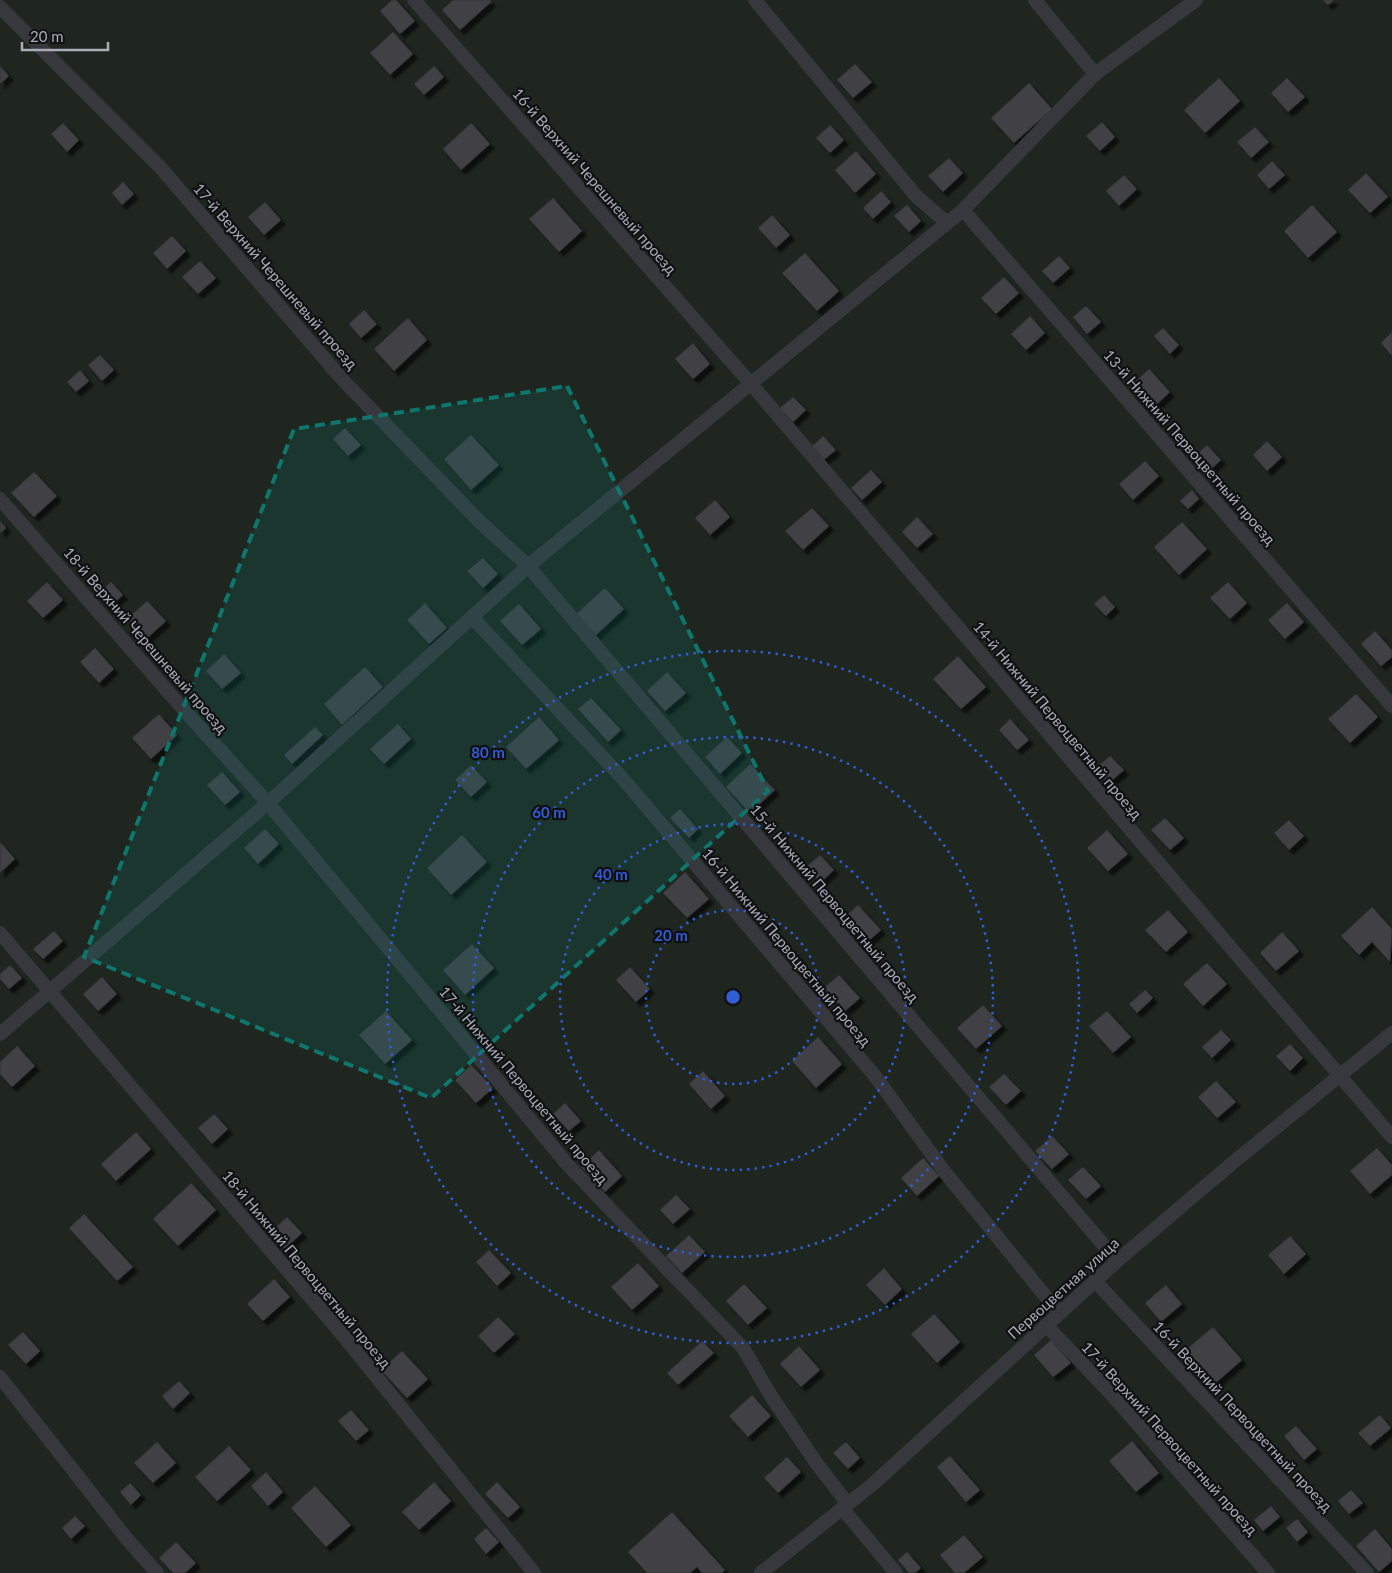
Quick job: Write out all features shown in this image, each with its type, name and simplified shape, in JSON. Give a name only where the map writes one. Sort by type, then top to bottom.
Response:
[{"type":"lane","name":"16-й Верхний Черешневый проезд","points":[[414,0],[751,384]]},
{"type":"lane","points":[[754,0],[916,196],[947,223]]},
{"type":"lane","points":[[1035,0],[1095,74]]},
{"type":"lane","points":[[0,1034],[268,803],[528,566],[963,210],[1095,74],[1196,0]]},
{"type":"lane","name":"17-й Верхний Черешневый проезд","points":[[0,7],[160,167],[342,379],[478,520],[528,566]]},
{"type":"lane","name":"13-й Нижний Первоцветный проезд","points":[[963,210],[1392,706]]},
{"type":"lane","name":"14-й Нижний Первоцветный проезд","points":[[751,384],[1392,1137]]},
{"type":"lane","name":"18-й Верхний Черешневый проезд","points":[[0,499],[184,710],[268,803]]},
{"type":"lane","name":"15-й Нижний Первоцветный проезд","points":[[528,566],[1117,1261]]},
{"type":"lane","name":"16-й Нижний Первоцветный проезд","points":[[472,617],[624,780],[869,1068],[944,1171],[1059,1313]]},
{"type":"lane","name":"17-й Нижний Первоцветный проезд","points":[[268,803],[567,1164],[743,1348],[771,1396],[845,1506],[896,1573]]},
{"type":"lane","name":"18-й Нижний Первоцветный проезд","points":[[0,933],[346,1339],[534,1573]]},
{"type":"lane","name":"Первоцветная улица","points":[[761,1573],[873,1484],[1117,1261],[1230,1165],[1341,1077],[1392,1033]]},
{"type":"lane","name":"16-й Верхний Первоцветный проезд","points":[[1095,1281],[1367,1573]]},
{"type":"lane","name":"17-й Верхний Первоцветный проезд","points":[[1046,1325],[1112,1395],[1268,1573]]},
{"type":"lane","points":[[0,1377],[126,1538],[157,1573]]},
{"type":"highlighted area","points":[[567,386],[768,791],[431,1098],[84,957],[294,429]]},
{"type":"shaded area","points":[[0,0],[1392,0],[1392,1573],[0,1573]]},
{"type":"building","points":[[392,0],[396,0],[415,21],[400,34],[380,11]]},
{"type":"building","points":[[453,0],[490,0],[491,2],[460,30],[442,10]]},
{"type":"building","points":[[1323,0],[1334,0],[1328,5]]},
{"type":"building","points":[[393,32],[413,54],[390,75],[370,53]]},
{"type":"building","points":[[855,64],[872,82],[853,98],[837,80]]},
{"type":"building","points":[[0,66],[9,76],[0,84]]},
{"type":"building","points":[[434,66],[444,77],[424,95],[414,84]]},
{"type":"building","points":[[1219,78],[1240,101],[1205,133],[1184,110]]},
{"type":"building","points":[[1287,78],[1305,97],[1288,112],[1271,93]]},
{"type":"building","points":[[1029,83],[1052,109],[1014,143],[991,118]]},
{"type":"building","points":[[1102,122],[1115,137],[1100,151],[1086,136]]},
{"type":"building","points":[[63,123],[79,140],[67,152],[51,134]]},
{"type":"building","points":[[471,123],[490,144],[461,170],[443,149]]},
{"type":"building","points":[[830,125],[844,140],[830,153],[816,138]]},
{"type":"building","points":[[1255,127],[1269,142],[1251,158],[1237,142]]},
{"type":"building","points":[[856,151],[876,174],[855,193],[835,170]]},
{"type":"building","points":[[949,158],[963,173],[943,192],[928,176]]},
{"type":"building","points":[[1272,161],[1285,175],[1269,189],[1257,175]]},
{"type":"building","points":[[1366,173],[1388,197],[1370,213],[1348,190]]},
{"type":"building","points":[[1124,175],[1137,189],[1119,206],[1106,191]]},
{"type":"building","points":[[123,182],[134,194],[122,205],[112,193]]},
{"type":"building","points":[[881,191],[891,202],[873,219],[863,208]]},
{"type":"building","points":[[553,198],[582,231],[559,252],[529,219]]},
{"type":"building","points":[[265,202],[281,220],[264,235],[248,217]]},
{"type":"building","points":[[907,205],[921,221],[909,232],[894,216]]},
{"type":"building","points":[[1312,205],[1337,232],[1308,258],[1284,231]]},
{"type":"building","points":[[772,215],[790,235],[776,248],[758,228]]},
{"type":"building","points":[[172,236],[186,251],[167,269],[153,253]]},
{"type":"building","points":[[805,253],[839,291],[817,311],[782,273]]},
{"type":"building","points":[[1059,256],[1070,268],[1053,283],[1042,271]]},
{"type":"building","points":[[200,261],[216,278],[198,294],[182,277]]},
{"type":"building","points":[[1004,277],[1019,293],[996,314],[981,298]]},
{"type":"building","points":[[1086,306],[1101,322],[1087,334],[1073,317]]},
{"type":"building","points":[[364,310],[377,324],[361,338],[349,324]]},
{"type":"building","points":[[1030,316],[1045,333],[1026,350],[1011,334]]},
{"type":"building","points":[[408,318],[427,340],[394,371],[374,349]]},
{"type":"building","points":[[1163,328],[1179,345],[1170,354],[1154,336]]},
{"type":"building","points":[[1392,332],[1392,356],[1381,343]]},
{"type":"building","points":[[693,343],[710,364],[693,379],[675,359]]},
{"type":"building","points":[[100,355],[114,370],[102,381],[88,365]]},
{"type":"building","points":[[1149,369],[1170,392],[1153,408],[1132,385]]},
{"type":"building","points":[[80,370],[89,381],[76,392],[67,382]]},
{"type":"building","points":[[793,397],[806,410],[793,422],[780,408]]},
{"type":"building","points":[[345,428],[361,445],[348,456],[333,439]]},
{"type":"building","points":[[471,435],[499,465],[471,490],[444,459]]},
{"type":"building","points":[[823,436],[836,450],[821,462],[809,449]]},
{"type":"building","points":[[1267,441],[1282,457],[1267,471],[1253,455]]},
{"type":"building","points":[[1207,445],[1221,460],[1209,471],[1195,456]]},
{"type":"building","points":[[1145,461],[1159,476],[1133,500],[1119,484]]},
{"type":"building","points":[[871,470],[882,482],[862,500],[851,488]]},
{"type":"building","points":[[34,472],[57,496],[34,517],[11,493]]},
{"type":"building","points":[[1192,490],[1199,499],[1188,509],[1180,501]]},
{"type":"building","points":[[715,500],[730,517],[710,535],[695,518]]},
{"type":"building","points":[[812,508],[829,526],[803,550],[785,531]]},
{"type":"building","points":[[917,517],[933,534],[917,548],[902,532]]},
{"type":"building","points":[[0,521],[6,528],[0,533]]},
{"type":"building","points":[[1182,522],[1207,549],[1179,575],[1154,547]]},
{"type":"building","points":[[483,558],[498,574],[483,588],[467,571]]},
{"type":"building","points":[[47,582],[63,600],[43,618],[27,601]]},
{"type":"building","points":[[111,582],[123,595],[111,606],[99,593]]},
{"type":"building","points":[[1228,582],[1247,603],[1230,619],[1210,598]]},
{"type":"building","points":[[605,588],[624,609],[596,635],[576,614]]},
{"type":"building","points":[[1104,595],[1115,607],[1106,616],[1094,604]]},
{"type":"building","points":[[147,601],[166,621],[145,640],[127,619]]},
{"type":"building","points":[[425,603],[447,628],[429,644],[407,620]]},
{"type":"building","points":[[1287,603],[1304,622],[1285,639],[1268,620]]},
{"type":"building","points":[[519,604],[541,629],[522,645],[500,621]]},
{"type":"building","points":[[1375,631],[1392,650],[1392,657],[1381,666],[1361,644]]},
{"type":"building","points":[[95,648],[114,669],[99,683],[80,662]]},
{"type":"building","points":[[224,654],[241,673],[222,689],[206,671]]},
{"type":"building","points":[[958,656],[986,687],[961,709],[933,679]]},
{"type":"building","points":[[365,667],[383,687],[342,725],[324,704]]},
{"type":"building","points":[[667,672],[686,693],[665,711],[647,691]]},
{"type":"building","points":[[1356,694],[1378,717],[1350,743],[1328,719]]},
{"type":"building","points":[[591,698],[621,730],[608,742],[578,709]]},
{"type":"building","points":[[159,714],[177,735],[151,759],[132,738]]},
{"type":"building","points":[[539,717],[559,740],[526,769],[506,747]]},
{"type":"building","points":[[1010,719],[1029,740],[1017,750],[999,730]]},
{"type":"building","points":[[398,724],[411,739],[384,764],[370,749]]},
{"type":"building","points":[[315,727],[323,735],[292,764],[284,755]]},
{"type":"building","points":[[727,737],[742,753],[720,774],[705,757]]},
{"type":"building","points":[[1110,756],[1124,770],[1108,784],[1095,769]]},
{"type":"building","points":[[750,764],[775,790],[750,813],[726,787]]},
{"type":"building","points":[[471,765],[487,782],[471,797],[455,780]]},
{"type":"building","points":[[222,772],[240,792],[225,805],[207,785]]},
{"type":"building","points":[[680,809],[698,829],[689,838],[670,818]]},
{"type":"building","points":[[1165,818],[1184,838],[1170,850],[1151,830]]},
{"type":"building","points":[[1289,820],[1304,836],[1289,850],[1274,833]]},
{"type":"building","points":[[265,829],[279,844],[258,864],[244,848]]},
{"type":"building","points":[[1107,830],[1128,854],[1108,871],[1087,848]]},
{"type":"building","points":[[462,835],[487,862],[451,895],[427,868]]},
{"type":"building","points":[[0,842],[15,859],[0,873]]},
{"type":"building","points":[[820,855],[834,870],[820,883],[806,867]]},
{"type":"building","points":[[685,872],[709,899],[687,918],[663,893]]},
{"type":"building","points":[[858,905],[881,930],[865,944],[843,919]]},
{"type":"building","points":[[1372,907],[1392,929],[1390,962],[1372,942],[1359,955],[1341,936]]},
{"type":"building","points":[[1168,910],[1188,932],[1166,952],[1145,930]]},
{"type":"building","points":[[54,931],[63,941],[43,959],[33,949]]},
{"type":"building","points":[[1282,932],[1299,951],[1276,971],[1260,953]]},
{"type":"building","points":[[472,944],[494,968],[465,995],[443,970]]},
{"type":"building","points":[[1207,963],[1227,984],[1203,1006],[1183,984]]},
{"type":"building","points":[[10,965],[22,978],[9,989],[0,979],[0,974]]},
{"type":"building","points":[[630,967],[650,989],[636,1002],[616,980]]},
{"type":"building","points":[[839,975],[860,998],[845,1011],[824,988]]},
{"type":"building","points":[[102,977],[117,994],[98,1011],[83,994]]},
{"type":"building","points":[[1145,990],[1153,998],[1137,1013],[1129,1004]]},
{"type":"building","points":[[983,1005],[1002,1026],[976,1049],[957,1028]]},
{"type":"building","points":[[386,1011],[412,1040],[385,1064],[359,1035]]},
{"type":"building","points":[[1107,1011],[1131,1037],[1113,1053],[1089,1026]]},
{"type":"building","points":[[1221,1030],[1231,1040],[1212,1058],[1202,1047]]},
{"type":"building","points":[[818,1037],[842,1064],[816,1088],[792,1061]]},
{"type":"building","points":[[1290,1044],[1303,1058],[1290,1071],[1276,1056]]},
{"type":"building","points":[[17,1046],[35,1066],[12,1087],[0,1074],[0,1062]]},
{"type":"building","points":[[471,1065],[493,1088],[476,1103],[455,1080]]},
{"type":"building","points":[[703,1071],[725,1096],[711,1109],[689,1084]]},
{"type":"building","points":[[1004,1074],[1021,1091],[1006,1105],[989,1087]]},
{"type":"building","points":[[1216,1081],[1236,1102],[1217,1118],[1198,1097]]},
{"type":"building","points":[[565,1103],[581,1121],[569,1131],[553,1114]]},
{"type":"building","points":[[214,1114],[228,1129],[212,1144],[198,1128]]},
{"type":"building","points":[[136,1132],[151,1149],[116,1181],[101,1164]]},
{"type":"building","points":[[1052,1136],[1069,1154],[1052,1169],[1035,1151]]},
{"type":"building","points":[[1377,1148],[1392,1165],[1392,1175],[1370,1194],[1350,1171]]},
{"type":"building","points":[[599,1150],[622,1176],[605,1192],[581,1167]]},
{"type":"building","points":[[923,1158],[939,1176],[917,1196],[901,1178]]},
{"type":"building","points":[[1083,1167],[1101,1186],[1086,1199],[1068,1180]]},
{"type":"building","points":[[191,1183],[216,1210],[178,1246],[153,1219]]},
{"type":"building","points":[[676,1195],[690,1209],[673,1224],[660,1210]]},
{"type":"building","points":[[84,1214],[133,1267],[117,1281],[69,1228]]},
{"type":"building","points":[[287,1217],[302,1233],[285,1249],[270,1233]]},
{"type":"building","points":[[689,1235],[705,1252],[682,1273],[666,1256]]},
{"type":"building","points":[[1290,1236],[1306,1254],[1284,1274],[1268,1255]]},
{"type":"building","points":[[489,1250],[511,1273],[497,1286],[476,1262]]},
{"type":"building","points":[[638,1263],[659,1286],[632,1310],[611,1287]]},
{"type":"building","points":[[884,1268],[902,1289],[885,1305],[866,1285]]},
{"type":"building","points":[[274,1279],[290,1297],[263,1321],[247,1304]]},
{"type":"building","points":[[744,1284],[767,1308],[748,1325],[726,1301]]},
{"type":"building","points":[[1166,1285],[1182,1304],[1161,1322],[1145,1303]]},
{"type":"building","points":[[934,1314],[960,1342],[937,1363],[911,1334]]},
{"type":"building","points":[[498,1317],[515,1334],[494,1353],[478,1336]]},
{"type":"building","points":[[1213,1327],[1242,1360],[1211,1387],[1182,1353]]},
{"type":"building","points":[[23,1332],[40,1351],[26,1364],[8,1345]]},
{"type":"building","points":[[1051,1340],[1071,1363],[1053,1377],[1034,1355]]},
{"type":"building","points":[[702,1341],[714,1353],[678,1385],[667,1373]]},
{"type":"building","points":[[799,1346],[820,1370],[801,1387],[780,1364]]},
{"type":"building","points":[[402,1351],[428,1379],[407,1398],[381,1370]]},
{"type":"building","points":[[179,1381],[190,1393],[173,1409],[162,1396]]},
{"type":"building","points":[[752,1395],[771,1416],[748,1437],[729,1416]]},
{"type":"building","points":[[351,1410],[369,1430],[356,1441],[338,1421]]},
{"type":"building","points":[[1380,1415],[1391,1428],[1370,1446],[1358,1433]]},
{"type":"building","points":[[1296,1426],[1317,1449],[1304,1460],[1284,1436]]},
{"type":"building","points":[[1132,1441],[1159,1473],[1136,1492],[1109,1461]]},
{"type":"building","points":[[157,1442],[176,1463],[153,1483],[134,1463]]},
{"type":"building","points":[[846,1442],[860,1458],[848,1469],[833,1453]]},
{"type":"building","points":[[229,1446],[251,1470],[217,1501],[195,1477]]},
{"type":"building","points":[[950,1456],[980,1490],[966,1502],[937,1467]]},
{"type":"building","points":[[787,1457],[801,1472],[778,1493],[764,1478]]},
{"type":"building","points":[[266,1472],[283,1492],[268,1506],[251,1486]]},
{"type":"building","points":[[434,1482],[451,1501],[419,1530],[402,1512]]},
{"type":"building","points":[[497,1482],[520,1507],[508,1518],[485,1494]]},
{"type":"building","points":[[130,1483],[141,1495],[131,1505],[120,1492]]},
{"type":"building","points":[[315,1486],[351,1525],[326,1547],[291,1508]]},
{"type":"building","points":[[1351,1490],[1363,1503],[1349,1514],[1338,1501]]},
{"type":"building","points":[[1271,1506],[1280,1517],[1263,1531],[1254,1520]]},
{"type":"building","points":[[672,1512],[725,1570],[722,1573],[702,1573],[697,1567],[690,1573],[647,1573],[628,1552]]},
{"type":"building","points":[[75,1516],[85,1526],[71,1539],[62,1528]]},
{"type":"building","points":[[1297,1519],[1308,1532],[1297,1542],[1286,1528]]},
{"type":"building","points":[[486,1528],[499,1542],[486,1554],[474,1539]]},
{"type":"building","points":[[1375,1529],[1392,1549],[1392,1561],[1379,1572],[1356,1546]]},
{"type":"building","points":[[964,1535],[983,1557],[964,1573],[955,1573],[940,1555]]},
{"type":"building","points":[[176,1542],[196,1563],[185,1573],[173,1573],[159,1558]]},
{"type":"building","points":[[907,1552],[921,1568],[915,1573],[909,1573],[898,1560]]}]
